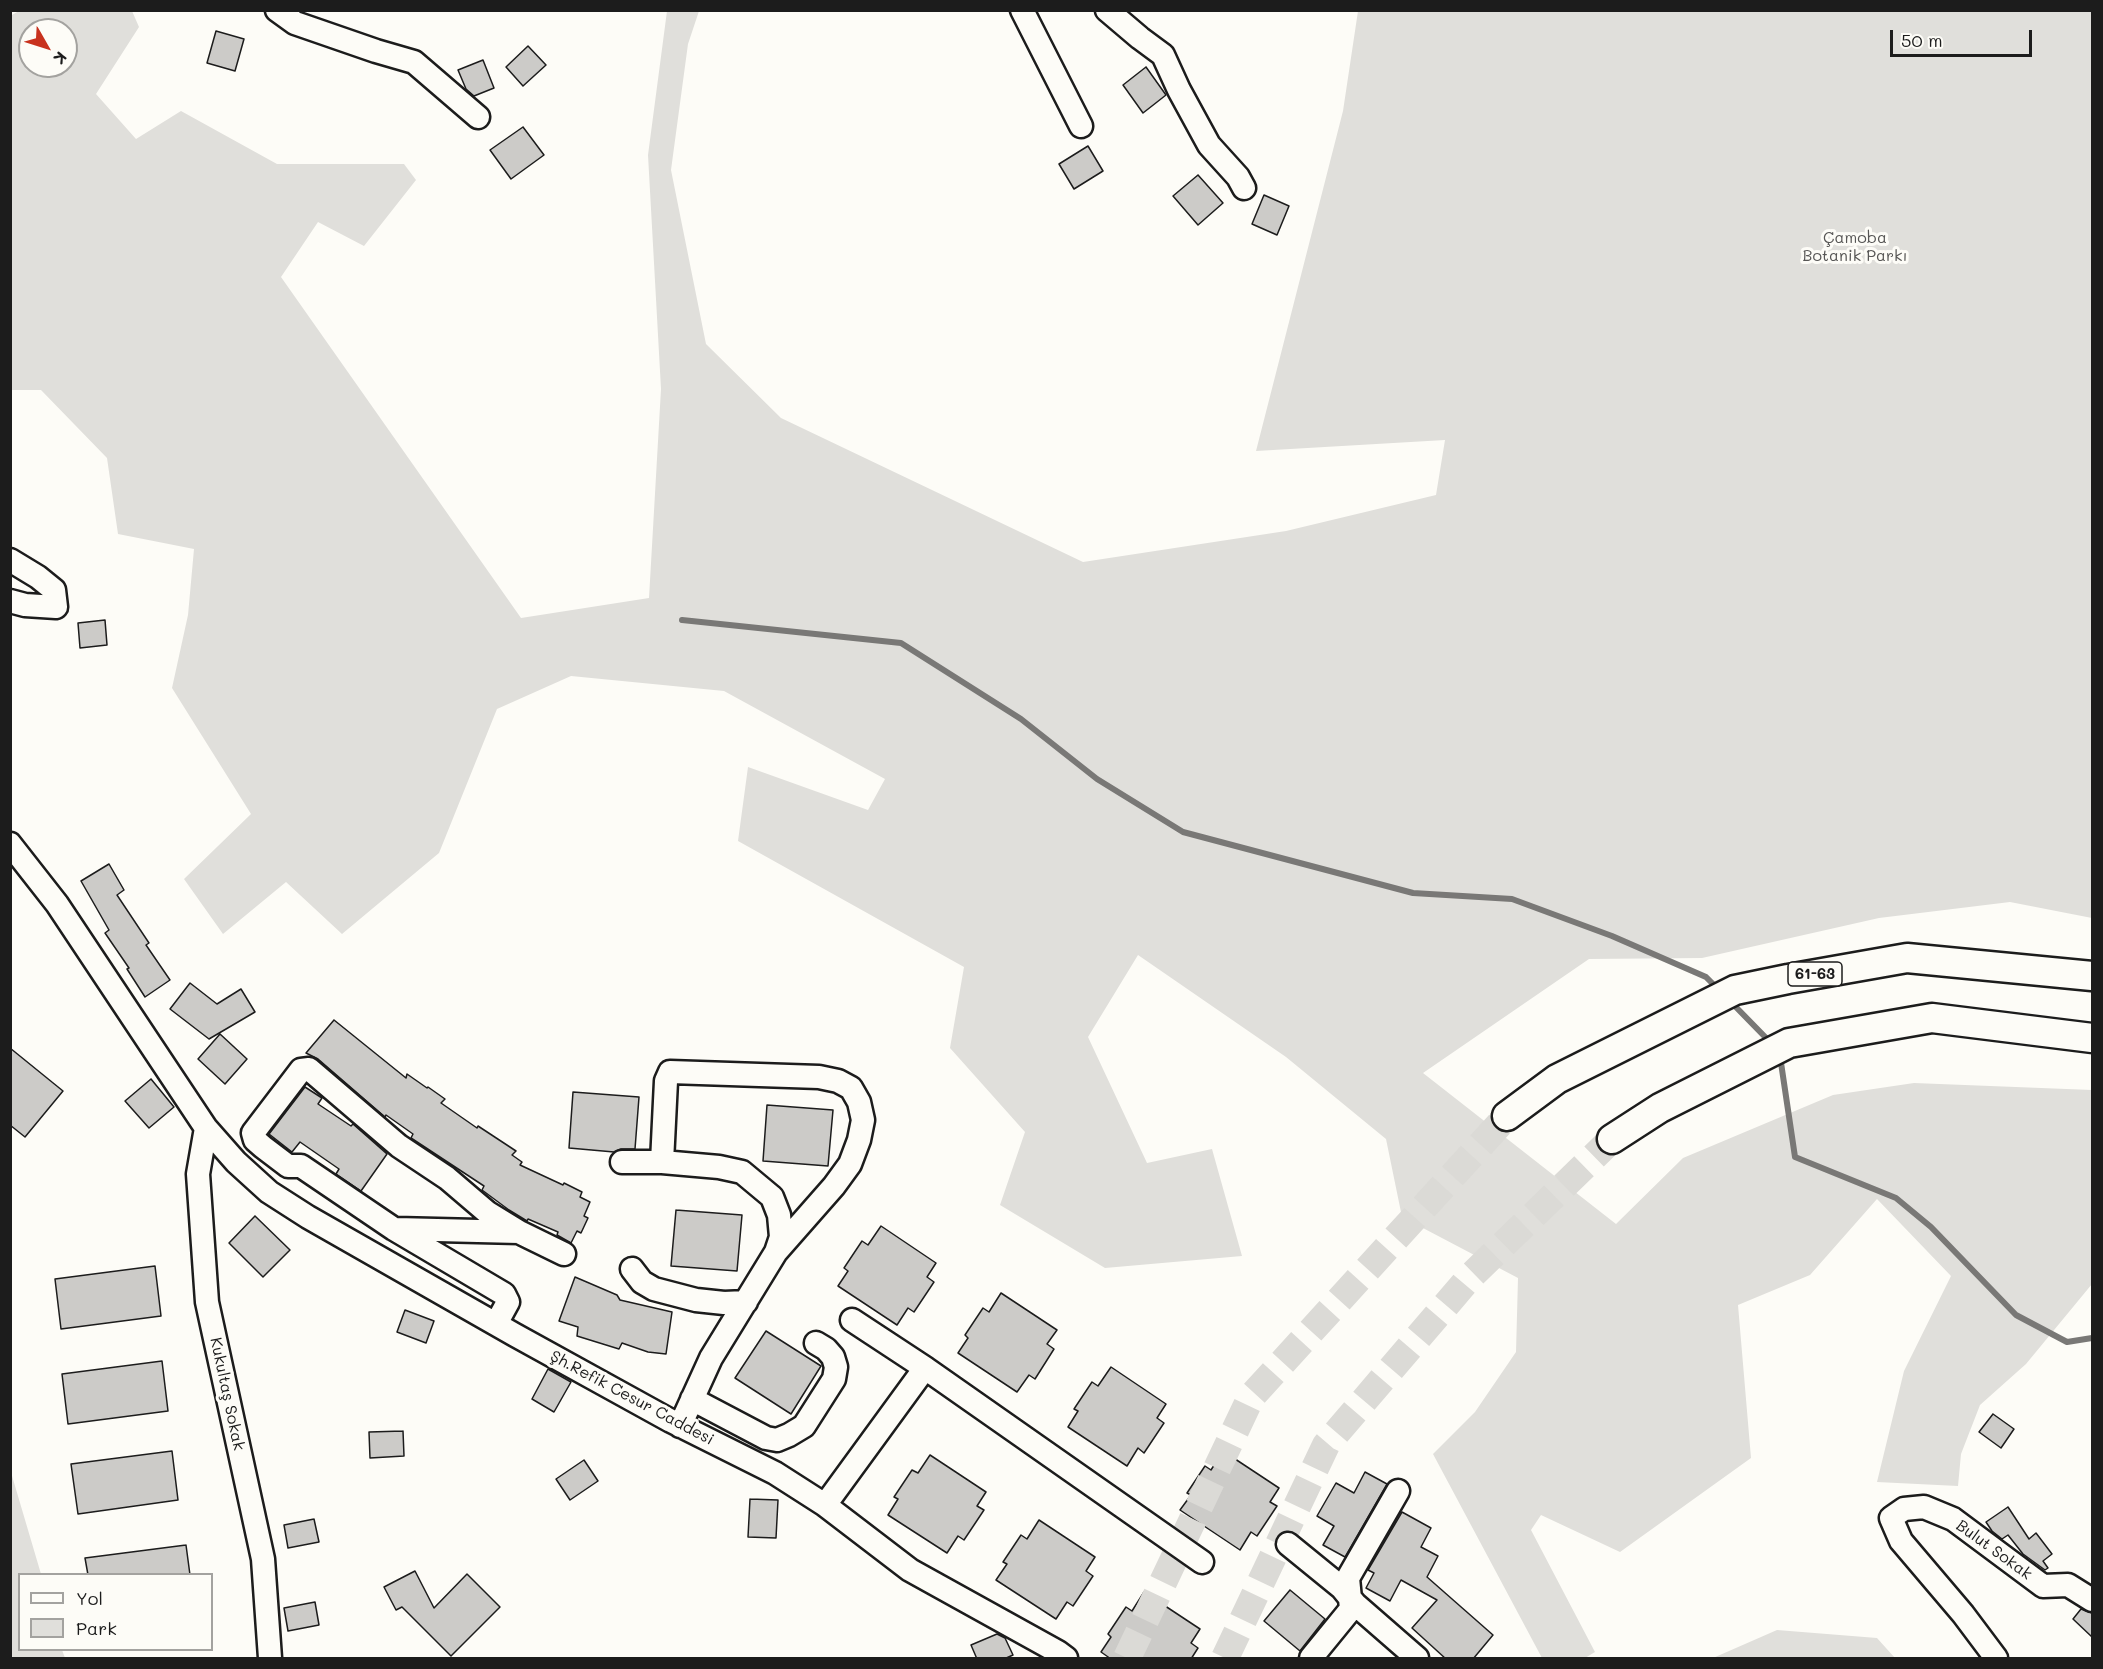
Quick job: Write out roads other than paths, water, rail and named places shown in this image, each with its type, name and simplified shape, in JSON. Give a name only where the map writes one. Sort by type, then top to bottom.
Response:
[{"type":"main road","name":"61-63","points":[[1506,1116],[1557,1080],[1735,990],[1907,958],[2092,976]]},
{"type":"main road","points":[[1612,1139],[1660,1108],[1789,1043],[1932,1018],[2092,1038]]},
{"type":"street","points":[[277,10],[295,23],[414,62],[478,117]]},
{"type":"street","points":[[1022,10],[1081,126]]},
{"type":"street","points":[[1107,10],[1163,55],[1209,145],[1238,177],[1244,188]]},
{"type":"street","points":[[10,560],[54,590],[56,607],[25,605],[10,601]]},
{"type":"street","name":"Şh.Refik Cesur Caddesi","points":[[10,844],[57,904],[206,1128],[236,1162],[269,1192],[308,1217],[496,1324],[680,1426],[775,1473],[825,1505],[910,1570],[1058,1652],[1066,1659]]},
{"type":"street","points":[[496,1324],[508,1302],[504,1294],[394,1229],[301,1166],[288,1166],[255,1140],[253,1133],[301,1070],[309,1069],[399,1146],[447,1178],[488,1213],[519,1232],[564,1254]]},
{"type":"street","points":[[662,1162],[666,1081],[670,1072],[819,1077],[838,1081],[851,1088],[860,1102],[863,1120],[859,1140],[850,1164],[834,1186],[776,1252],[711,1358],[680,1426]]},
{"type":"street","name":"Kukultaş Sokak","points":[[206,1128],[198,1174],[207,1302],[263,1559],[270,1659]]},
{"type":"street","points":[[622,1162],[662,1162],[718,1167],[742,1172],[772,1197],[779,1215],[781,1237],[776,1252]]},
{"type":"street","points":[[394,1229],[519,1232]]},
{"type":"street","points":[[632,1269],[642,1282],[654,1289],[724,1303],[746,1302]]},
{"type":"street","points":[[852,1320],[925,1368],[1202,1562]]},
{"type":"street","points":[[692,1399],[766,1438],[777,1440],[789,1435],[804,1426],[834,1379],[836,1367],[833,1357],[816,1343]]},
{"type":"street","points":[[825,1505],[925,1368]]},
{"type":"street","points":[[1311,1659],[1351,1609],[1348,1578],[1398,1491]]},
{"type":"street","name":"Bulut Sokak","points":[[1996,1659],[1963,1614],[1901,1541],[1891,1518],[1904,1509],[1924,1507],[1953,1519],[2043,1586],[2068,1585],[2092,1600]]},
{"type":"street","points":[[1288,1544],[1342,1588],[1355,1604],[1417,1659]]},
{"type":"waterway","points":[[682,620],[901,643],[1021,719],[1097,779],[1183,832],[1413,893],[1512,899],[1612,936],[1706,977],[1718,989]]},
{"type":"waterway","points":[[1730,1001],[1771,1043]]},
{"type":"waterway","points":[[1780,1056],[1795,1157],[1896,1198],[1931,1227],[2016,1315],[2067,1342],[2092,1338]]},
{"type":"tunnel","points":[[1127,1658],[1251,1397],[1507,1116]]},
{"type":"tunnel","points":[[1225,1658],[1326,1445],[1469,1278],[1612,1139]]},
{"type":"park label","name":"Çamoba Botanik Parkı","points":[[1855,247]]}]
